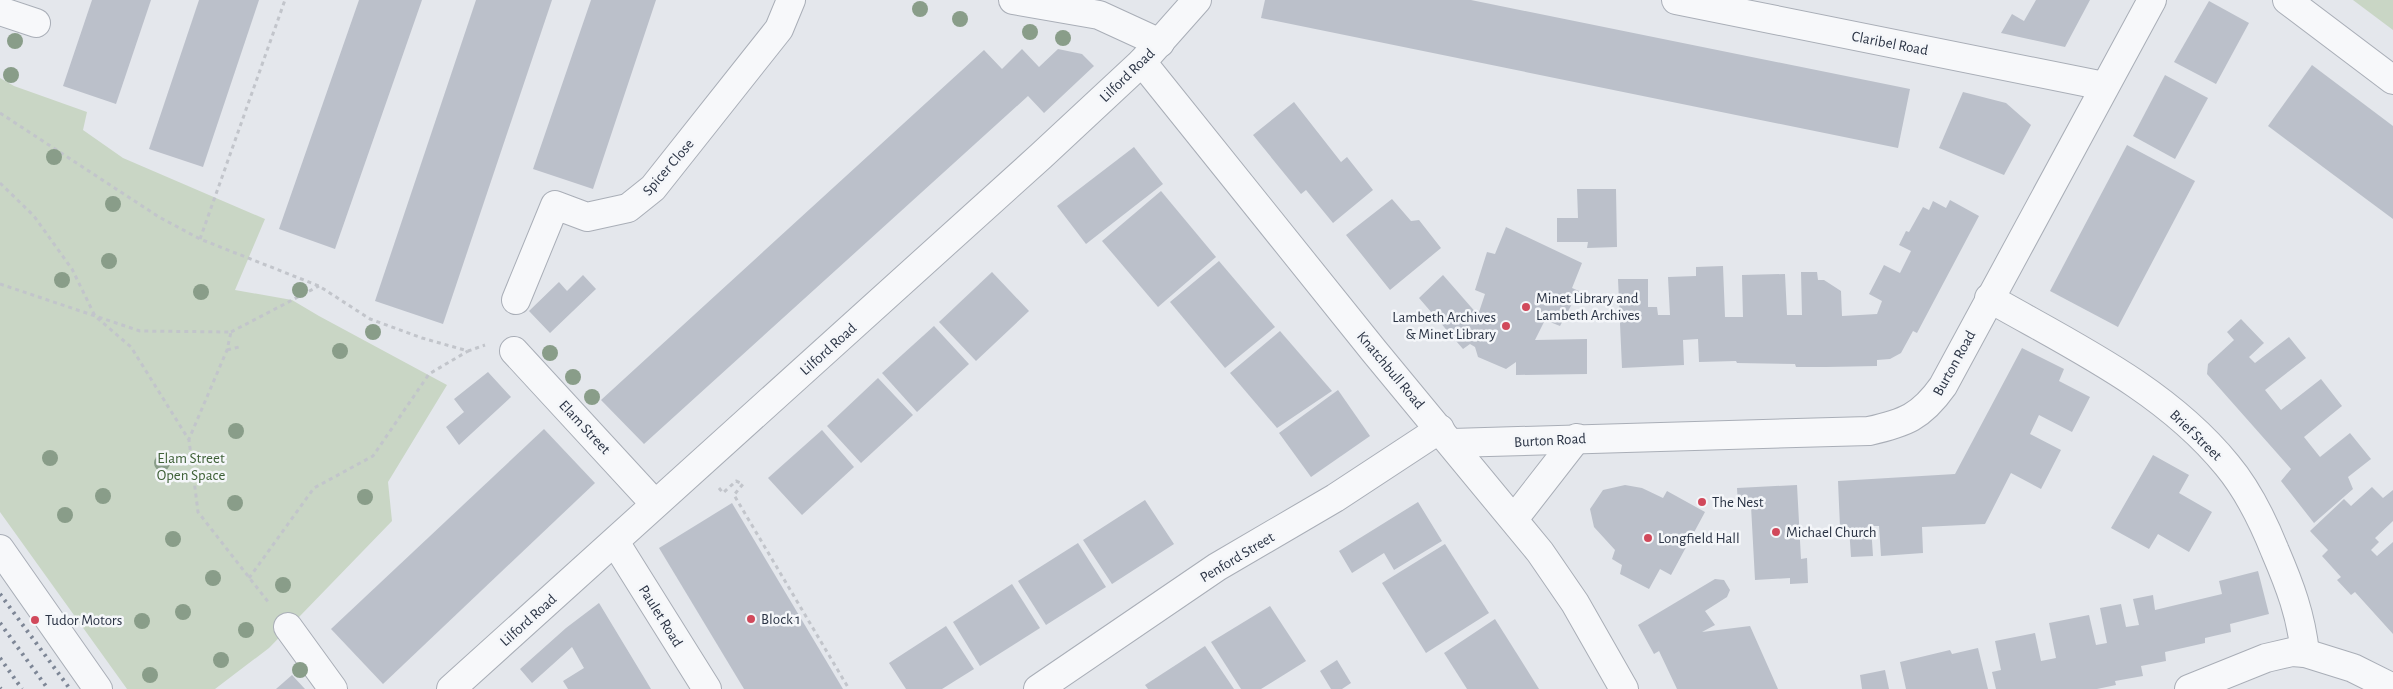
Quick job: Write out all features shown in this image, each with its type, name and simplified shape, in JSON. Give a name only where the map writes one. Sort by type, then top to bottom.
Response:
[{"type":"street","name":"Spicer Close","points":[[516,300],[555,205],[587,217],[628,208],[653,188],[780,29],[791,0]]},
{"type":"street","points":[[1013,0],[1099,15],[1151,53]]},
{"type":"street","name":"Lilford Road","points":[[451,689],[1041,156],[1151,53],[1197,0]]},
{"type":"street","name":"Claribel Road","points":[[1676,0],[2104,86]]},
{"type":"street","name":"Burton Road","points":[[1446,436],[1577,438],[1869,431],[1908,420],[1931,403],[1942,386],[2152,0]]},
{"type":"street","points":[[2287,0],[2393,80]]},
{"type":"street","points":[[0,11],[36,23]]},
{"type":"street","name":"Knatchbull Road","points":[[1151,53],[1446,436],[1514,519],[1575,603],[1624,689]]},
{"type":"street","name":"Brief Street","points":[[1989,298],[2149,392],[2208,444],[2242,486],[2271,541],[2302,622],[2305,652]]},
{"type":"street","name":"Elam Street","points":[[514,351],[655,504]]},
{"type":"street","name":"Penford Street","points":[[1038,689],[1217,567],[1446,436]]},
{"type":"street","points":[[1514,519],[1577,438]]},
{"type":"street","name":"Paulet Road","points":[[615,542],[707,689]]},
{"type":"street","points":[[0,549],[98,689]]},
{"type":"street","points":[[288,627],[333,689]]},
{"type":"street","points":[[2189,689],[2279,654],[2292,652],[2305,652],[2353,668],[2393,688]]},
{"type":"path","points":[[200,239],[284,0]]},
{"type":"path","points":[[0,113],[159,217],[200,239],[319,286],[370,319],[422,338],[468,351]]},
{"type":"path","points":[[0,183],[34,216],[67,261],[95,316],[131,347],[188,440],[198,512],[288,627]]},
{"type":"path","points":[[0,284],[140,331],[231,332],[319,286]]},
{"type":"path","points":[[188,440],[227,350],[231,332]]},
{"type":"path","points":[[249,578],[314,488],[373,456],[429,374],[468,351],[489,344],[514,351]]},
{"type":"path","points":[[227,350],[239,347]]},
{"type":"path","points":[[723,493],[736,481],[743,484],[734,495],[849,689]]},
{"type":"green space","points":[[2353,0],[2393,0],[2393,30]]},
{"type":"green space","name":"Elam Street Open Space","points":[[0,78],[14,86],[87,112],[83,130],[123,158],[265,219],[235,290],[292,300],[447,385],[388,482],[392,521],[269,648],[215,689],[127,689],[0,512]]},
{"type":"building","points":[[92,0],[151,0],[116,104],[63,86]]},
{"type":"building","points":[[199,0],[259,0],[203,167],[149,149]]},
{"type":"building","points":[[359,0],[422,0],[335,249],[279,229]]},
{"type":"building","points":[[476,0],[552,0],[443,324],[375,301]]},
{"type":"building","points":[[591,0],[656,0],[593,189],[533,169]]},
{"type":"building","points":[[1265,0],[1471,0],[1910,89],[1898,148],[1261,18]]},
{"type":"building","points":[[2036,0],[2090,0],[2065,47],[2001,33],[2012,14],[2024,21]]},
{"type":"building","points":[[2209,1],[2249,23],[2216,84],[2174,62]]},
{"type":"building","points":[[1022,49],[1039,67],[1058,49],[1082,54],[1094,66],[1044,113],[1028,96],[644,444],[601,400],[984,50],[1002,69]]},
{"type":"building","points":[[2312,65],[2393,126],[2393,219],[2268,126]]},
{"type":"building","points":[[2165,75],[2208,98],[2175,159],[2133,136]]},
{"type":"building","points":[[1963,92],[2006,103],[2031,125],[2004,175],[1939,148]]},
{"type":"building","points":[[1294,102],[1341,162],[1347,157],[1373,190],[1333,223],[1306,190],[1301,194],[1253,135]]},
{"type":"building","points":[[2127,145],[2195,181],[2118,327],[2050,291]]},
{"type":"building","points":[[1134,147],[1163,184],[1086,244],[1057,206]]},
{"type":"building","points":[[1577,189],[1616,189],[1617,247],[1587,248],[1588,242],[1557,242],[1557,218],[1578,218]]},
{"type":"building","points":[[1161,191],[1216,257],[1158,307],[1102,241]]},
{"type":"building","points":[[1392,199],[1411,221],[1419,220],[1441,248],[1390,290],[1346,235]]},
{"type":"building","points":[[1950,200],[1979,216],[1917,333],[1913,331],[1901,353],[1890,359],[1877,360],[1877,366],[1796,367],[1795,364],[1737,363],[1736,361],[1699,362],[1698,339],[1683,340],[1684,365],[1622,368],[1618,279],[1648,279],[1648,307],[1657,307],[1658,315],[1670,315],[1668,277],[1696,276],[1696,267],[1723,266],[1725,317],[1743,317],[1742,275],[1785,274],[1787,315],[1802,315],[1801,272],[1817,272],[1818,280],[1824,280],[1841,291],[1842,316],[1877,314],[1882,301],[1869,294],[1884,265],[1900,273],[1911,251],[1899,245],[1906,231],[1909,232],[1923,207],[1929,210],[1933,201],[1946,208]]},
{"type":"building","name":"Minet Library and Lambeth Archives","points":[[1506,227],[1582,263],[1572,288],[1579,291],[1560,326],[1545,320],[1535,340],[1587,339],[1587,374],[1516,375],[1516,362],[1506,369],[1478,357],[1475,347],[1470,344],[1463,349],[1419,298],[1443,275],[1478,315],[1485,294],[1475,290],[1487,252],[1495,254]]},
{"type":"building","points":[[1219,261],[1275,327],[1225,368],[1170,302]]},
{"type":"building","points":[[992,272],[1029,311],[976,361],[939,322]]},
{"type":"building","points":[[583,275],[596,289],[550,333],[529,311],[559,282],[567,291]]},
{"type":"building","points":[[2241,319],[2264,343],[2249,357],[2255,363],[2289,337],[2306,358],[2265,390],[2281,410],[2321,379],[2342,406],[2304,437],[2320,457],[2350,433],[2371,459],[2348,477],[2353,489],[2314,523],[2281,481],[2291,469],[2207,374],[2208,364],[2234,340],[2227,332]]},
{"type":"building","points":[[934,326],[969,364],[917,412],[882,373]]},
{"type":"building","points":[[1280,331],[1332,391],[1277,428],[1230,373]]},
{"type":"building","points":[[2022,348],[2064,369],[2059,381],[2090,397],[2072,432],[2039,415],[2030,434],[2061,450],[2041,489],[2011,473],[1985,524],[1922,527],[1923,553],[1881,556],[1879,526],[1871,526],[1873,556],[1851,557],[1849,527],[1840,527],[1838,481],[1955,474]]},
{"type":"building","points":[[488,372],[511,397],[459,445],[446,427],[464,412],[454,399]]},
{"type":"building","points":[[878,378],[913,415],[861,463],[827,426]]},
{"type":"building","points":[[1338,390],[1370,436],[1311,477],[1279,433]]},
{"type":"building","points":[[544,429],[595,483],[383,684],[331,629]]},
{"type":"building","points":[[822,430],[854,467],[802,515],[768,478]]},
{"type":"building","points":[[2153,455],[2189,475],[2179,493],[2212,512],[2189,552],[2158,534],[2149,549],[2111,528]]},
{"type":"building","name":"Longfield Hall","points":[[1625,485],[1642,488],[1663,498],[1667,491],[1705,512],[1671,575],[1660,569],[1649,589],[1620,574],[1622,565],[1612,559],[1615,550],[1594,527],[1590,509],[1603,490]]},
{"type":"building","name":"Michael Church","points":[[1797,485],[1801,559],[1807,558],[1808,583],[1790,584],[1790,578],[1755,580],[1751,506],[1738,507],[1737,488]]},
{"type":"building","points":[[2372,487],[2383,498],[2393,490],[2393,521],[2375,538],[2379,542],[2371,550],[2377,556],[2393,542],[2393,634],[2355,592],[2351,595],[2337,580],[2341,577],[2322,556],[2328,550],[2310,531],[2344,499],[2351,506]]},
{"type":"building","points":[[1145,500],[1174,544],[1112,584],[1083,540]]},
{"type":"building","points":[[1418,502],[1442,541],[1394,570],[1384,553],[1352,573],[1339,551]]},
{"type":"building","name":"Block 1","points":[[732,503],[843,689],[744,689],[659,548]]},
{"type":"building","points":[[1078,543],[1106,587],[1046,625],[1018,581]]},
{"type":"building","points":[[1445,544],[1489,613],[1426,653],[1382,583]]},
{"type":"building","points":[[2258,571],[2269,614],[2230,624],[2231,632],[2205,638],[2205,643],[2165,652],[2166,661],[2141,666],[2143,676],[2115,681],[2116,685],[2097,689],[1996,689],[1992,672],[2001,670],[1995,641],[2035,633],[2041,661],[2056,658],[2049,623],[2089,615],[2096,645],[2107,643],[2100,608],[2121,604],[2126,627],[2139,625],[2133,599],[2153,595],[2155,610],[2222,594],[2219,581]]},
{"type":"building","points":[[1715,579],[1724,580],[1730,590],[1727,597],[1705,611],[1715,625],[1702,632],[1750,626],[1778,689],[1677,689],[1659,651],[1654,654],[1638,625]]},
{"type":"building","points":[[1012,584],[1040,628],[980,666],[953,622]]},
{"type":"building","points":[[599,603],[651,689],[568,689],[563,681],[584,668],[572,647],[532,683],[520,669],[566,628]]},
{"type":"building","points":[[1270,606],[1306,661],[1261,689],[1241,689],[1211,642]]},
{"type":"building","points":[[1495,619],[1539,689],[1467,689],[1444,653]]},
{"type":"building","points":[[946,626],[974,669],[942,689],[906,689],[889,663]]},
{"type":"building","points":[[1205,646],[1234,689],[1148,689],[1145,685]]},
{"type":"building","points":[[1978,648],[1988,689],[1906,689],[1900,662],[1950,650],[1952,654]]},
{"type":"building","points":[[1337,660],[1351,683],[1342,689],[1331,689],[1320,671]]},
{"type":"building","points":[[1885,670],[1889,689],[1862,689],[1860,675]]},
{"type":"building","points":[[292,675],[305,689],[276,689]]},
{"type":"railway","points":[[0,594],[70,689]]},
{"type":"railway","points":[[0,623],[48,689]]},
{"type":"railway","points":[[0,658],[22,689]]},
{"type":"place","name":"Minet Library and Lambeth Archives","points":[[1526,307]]},
{"type":"place","name":"Lambeth Archives & Minet Library","points":[[1506,326]]},
{"type":"place","name":"The Nest","points":[[1702,502]]},
{"type":"place","name":"Michael Church","points":[[1776,532]]},
{"type":"place","name":"Longfield Hall","points":[[1648,538]]},
{"type":"place","name":"Block 1","points":[[751,619]]},
{"type":"place","name":"Tudor Motors","points":[[35,620]]}]
